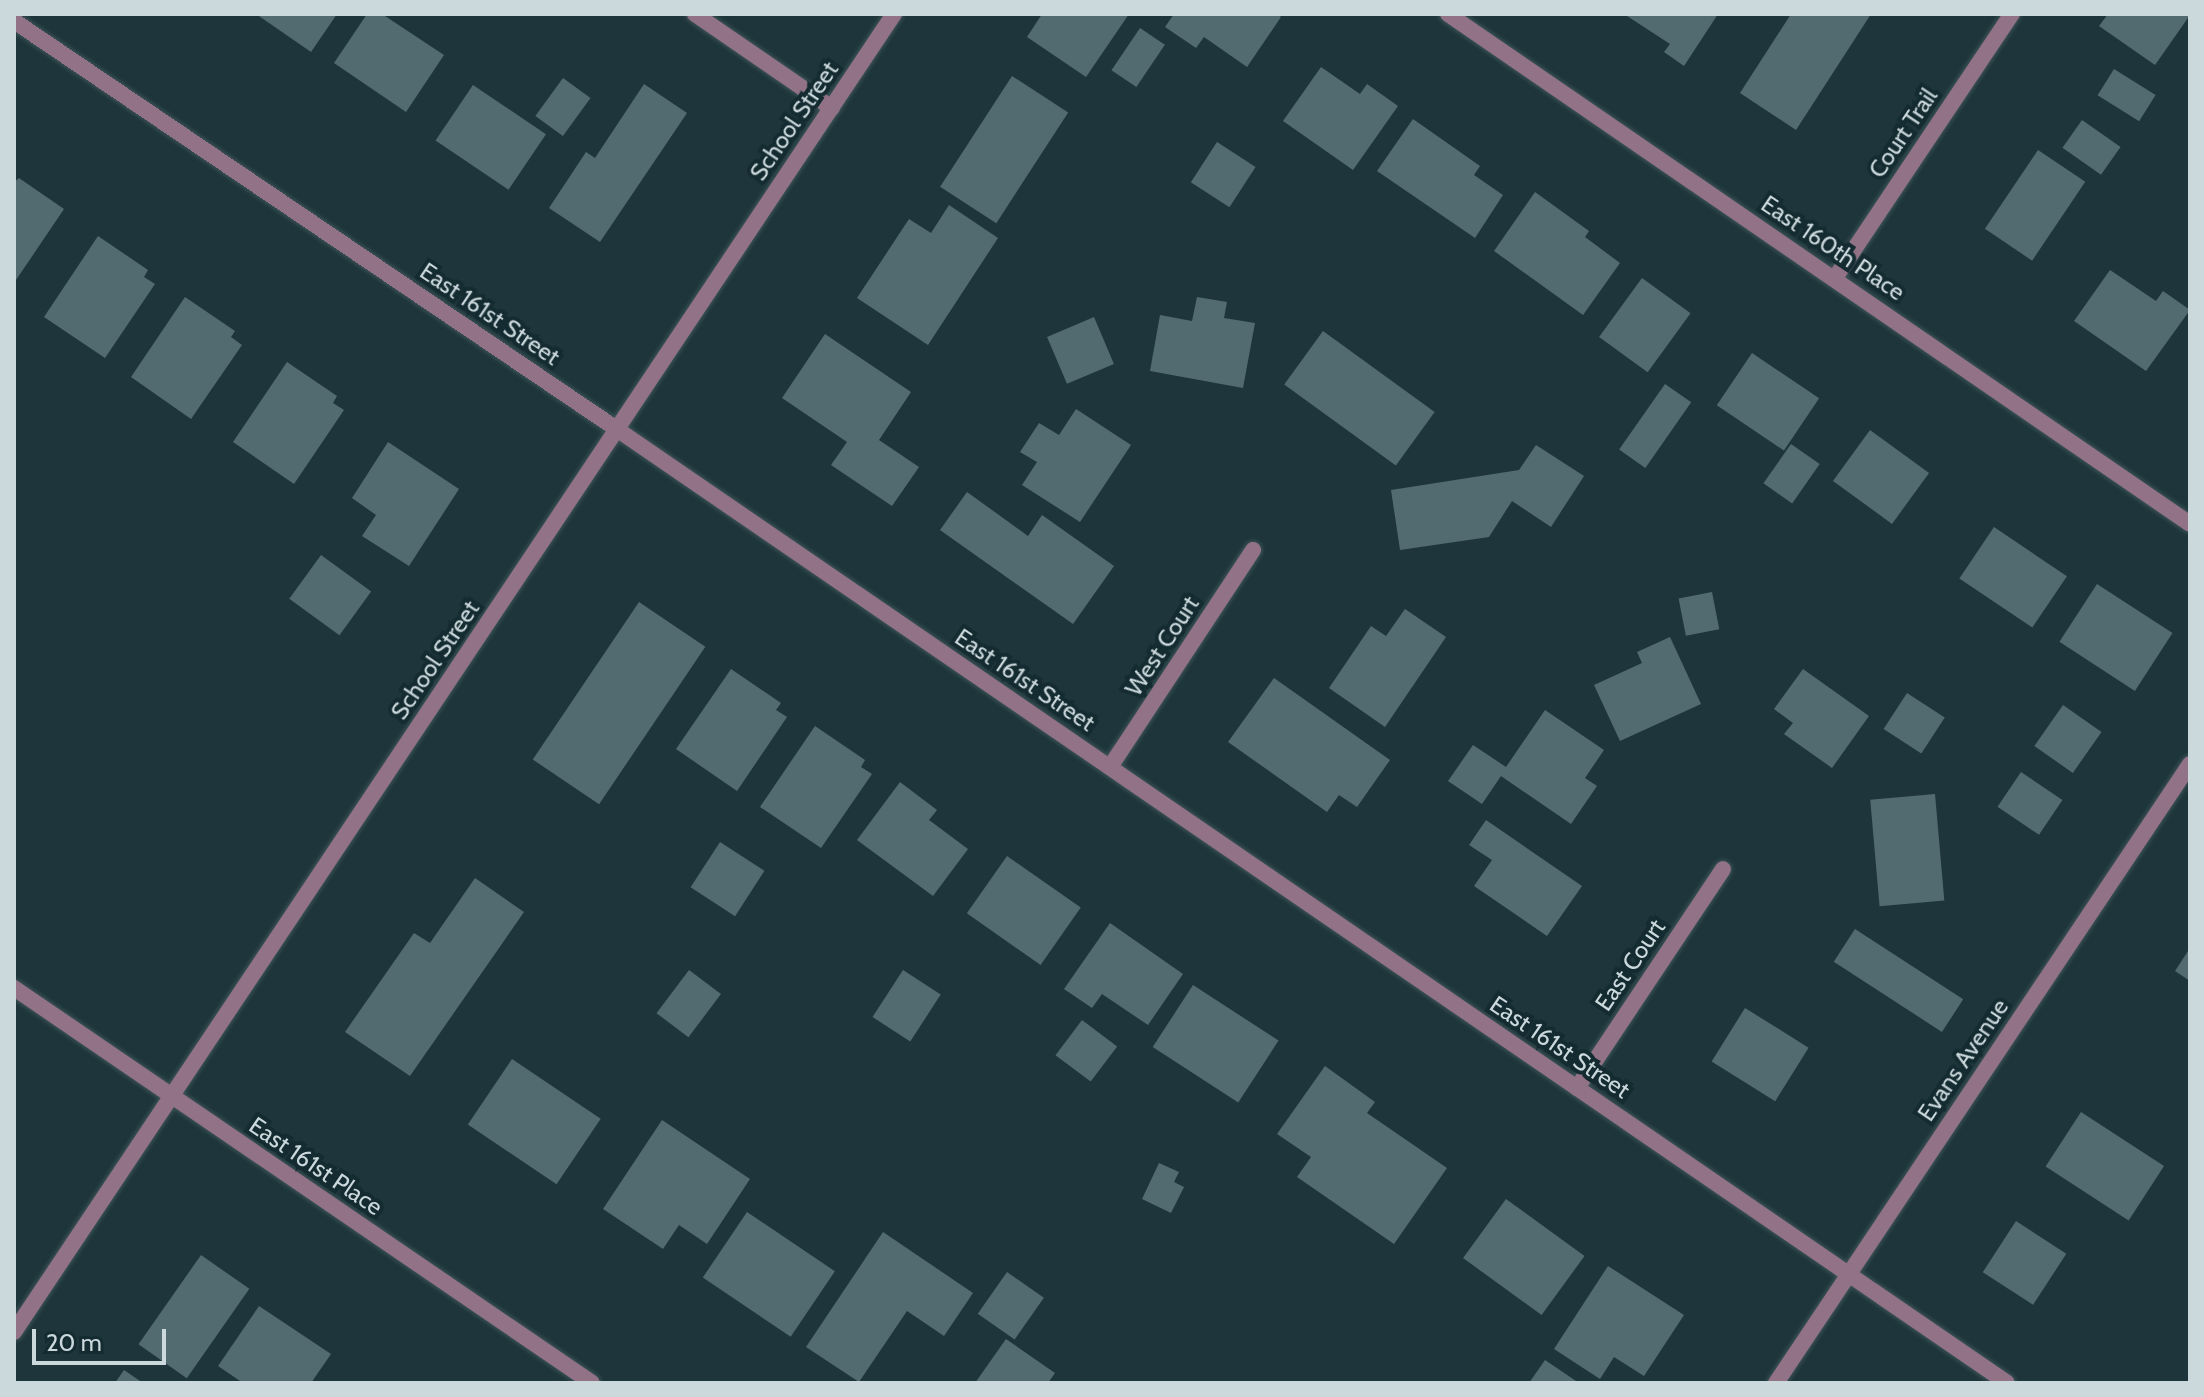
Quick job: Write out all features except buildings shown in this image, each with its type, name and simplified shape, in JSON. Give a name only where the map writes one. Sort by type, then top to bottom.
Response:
[{"type":"street","points":[[695,14],[832,108]]},
{"type":"street","name":"School Street","points":[[14,1332],[894,14]]},
{"type":"street","name":"East 160th Place","points":[[1448,14],[2190,524]]},
{"type":"street","name":"Court Trail","points":[[1835,278],[2012,14]]},
{"type":"street","name":"East 161st Street","points":[[14,21],[618,430],[2007,1383]]},
{"type":"street","name":"West Court","points":[[1110,767],[1253,550]]},
{"type":"street","name":"Evans Avenue","points":[[1776,1383],[2190,764]]},
{"type":"street","name":"East Court","points":[[1577,1088],[1723,869]]},
{"type":"street","name":"East 161st Place","points":[[14,988],[592,1383]]}]
